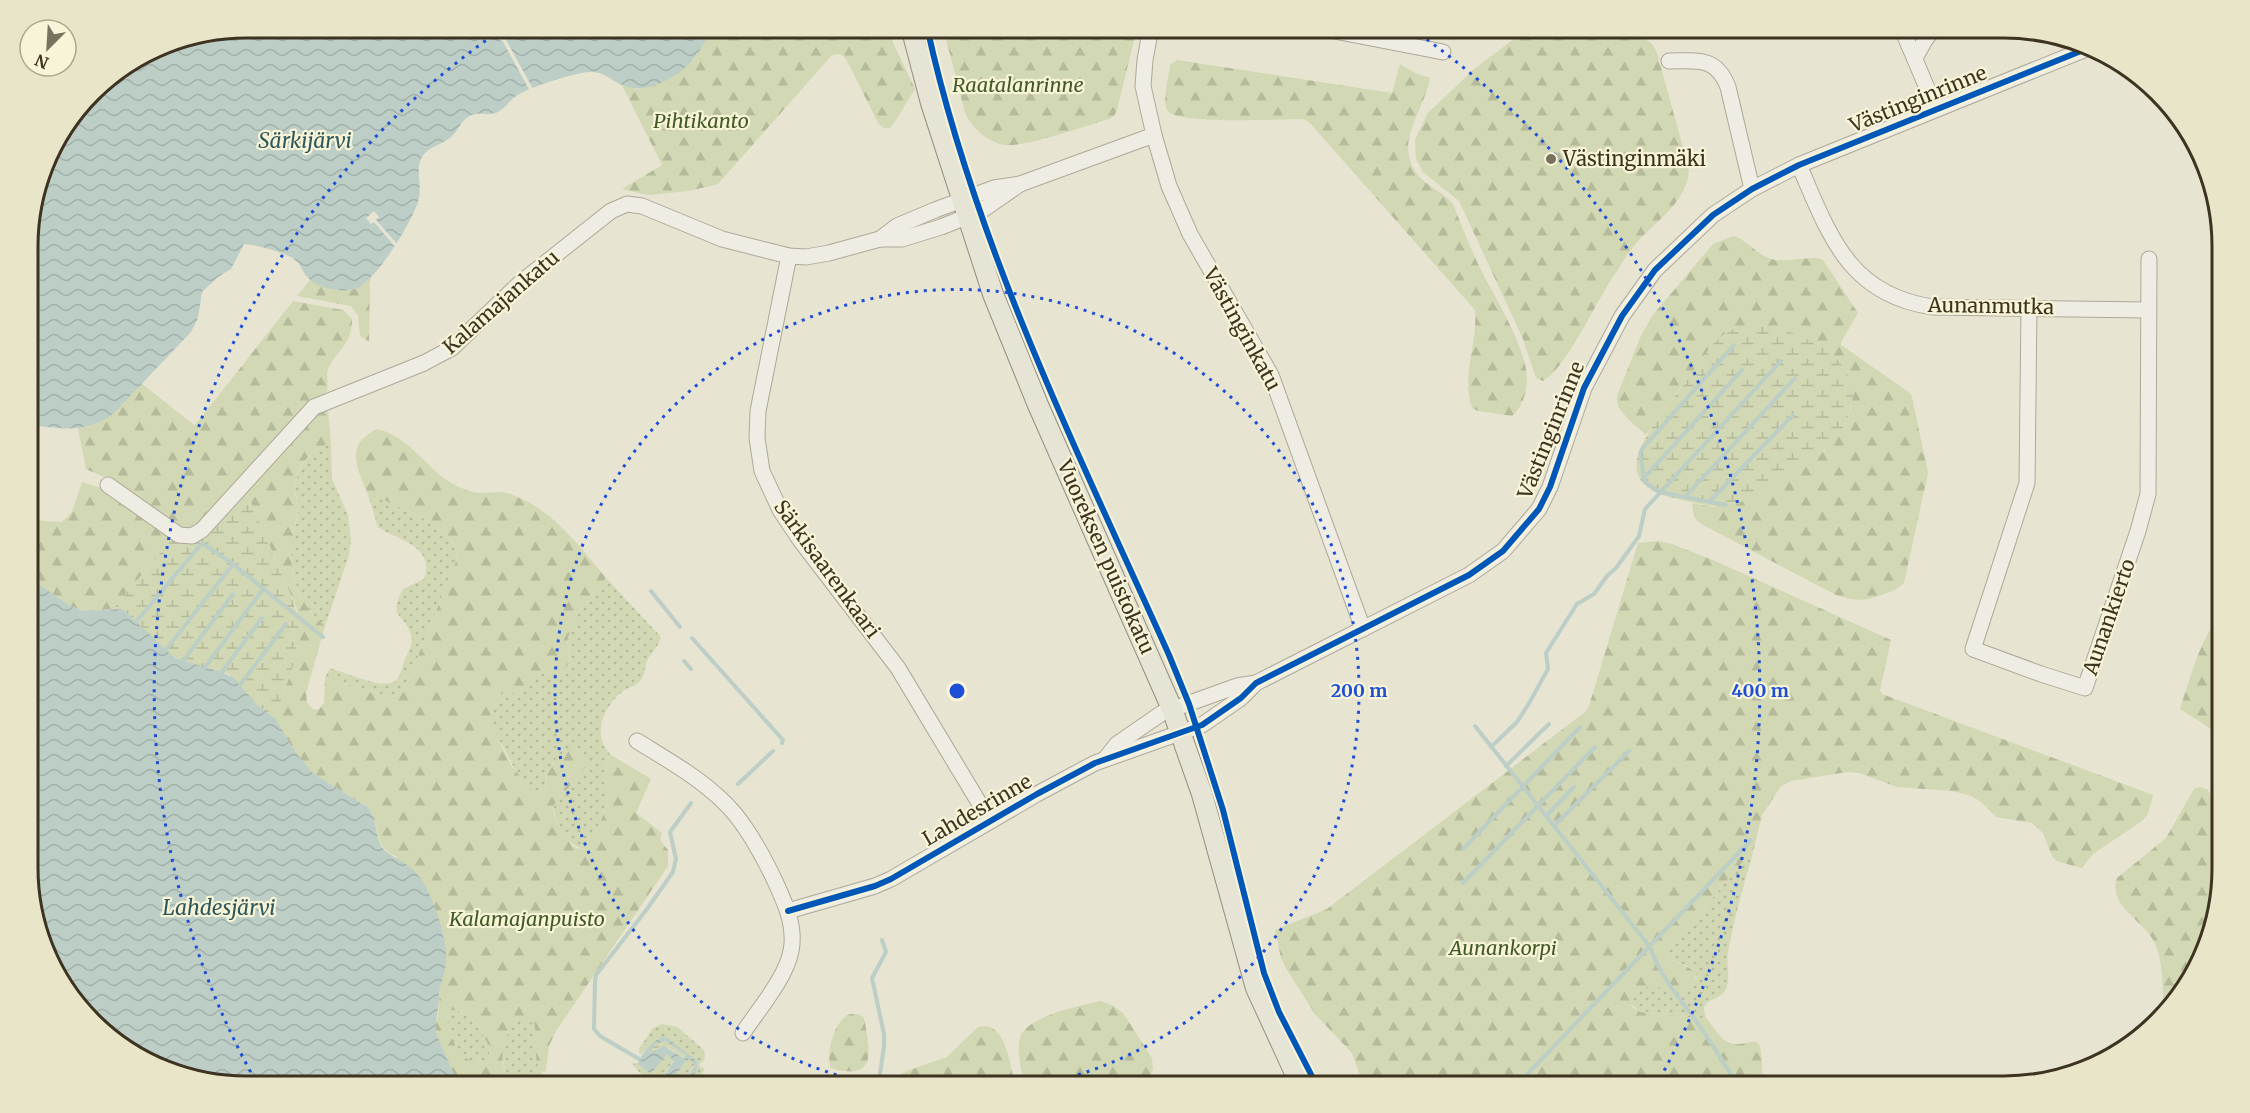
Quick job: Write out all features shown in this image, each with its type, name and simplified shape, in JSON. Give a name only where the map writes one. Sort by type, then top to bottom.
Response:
[{"type":"main road","name":"Vuoreksen puistokatu","points":[[913,38],[920,68],[993,294],[1038,405],[1172,709],[1202,794],[1253,978],[1268,1018],[1295,1075]]},
{"type":"street","name":"Västinginkatu","points":[[1149,38],[1143,86],[1169,186],[1190,234],[1271,375],[1363,629]]},
{"type":"street","points":[[1371,38],[1443,52]]},
{"type":"street","points":[[1906,38],[1936,109]]},
{"type":"street","points":[[1915,58],[1927,38]]},
{"type":"street","name":"Västinginrinne","points":[[1172,709],[1237,686],[1256,683],[1469,574],[1503,551],[1539,509],[1550,487],[1584,388],[1641,288],[1671,254],[1713,215],[1752,189],[1799,165],[2080,52]]},
{"type":"street","points":[[1668,61],[1708,62],[1721,72],[1728,87],[1752,189]]},
{"type":"street","name":"Kalamajankatu","points":[[108,485],[178,535],[185,537],[196,534],[212,520],[279,443],[314,407],[424,363],[452,348],[520,283],[610,211],[621,205],[642,206],[722,239],[789,256],[806,257],[829,254],[879,239],[902,239],[964,209],[998,201],[1020,184],[1154,135]]},
{"type":"street","name":"Aunanmutka","points":[[1799,165],[1832,239],[1853,267],[1881,289],[1902,299],[1933,307],[2148,310]]},
{"type":"street","name":"Särkisaarenkaari","points":[[789,256],[758,411],[762,471],[780,510],[800,540],[898,668],[990,821]]},
{"type":"street","name":"Aunankierto","points":[[2029,308],[2029,469],[2027,483],[1973,649],[2085,688],[2138,531],[2148,494],[2149,259]]},
{"type":"street","name":"Västinginrinne","points":[[1181,733],[1202,725],[1241,698],[1256,683]]},
{"type":"street","name":"Lahdesrinne","points":[[1105,759],[1110,750],[1132,732],[1172,709]]},
{"type":"street","name":"Lahdesrinne","points":[[788,911],[891,879],[1037,794],[1105,759],[1181,733]]},
{"type":"street","points":[[637,741],[689,774],[714,793],[734,813],[750,834],[763,857],[788,911],[792,944],[787,964],[743,1034]]},
{"type":"green space","name":"Pihtikanto","points":[[706,38],[892,38],[915,89],[890,128],[883,128],[878,123],[846,59],[838,54],[833,55],[718,184],[689,191],[648,195],[622,189],[662,165],[622,85],[637,89],[662,82],[679,72],[694,59]]},
{"type":"green space","name":"Raatalanrinne","points":[[946,38],[1135,38],[1117,110],[1109,119],[1040,140],[1004,145],[991,141],[981,134],[965,113]]},
{"type":"green space","points":[[1515,38],[1644,38],[1653,45],[1657,53],[1689,169],[1678,200],[1632,248],[1562,362],[1543,381],[1536,378],[1523,339],[1459,201],[1423,172],[1416,159],[1415,140],[1427,114],[1474,69]]},
{"type":"green space","points":[[1177,60],[1392,93],[1400,64],[1415,73],[1430,78],[1409,138],[1410,162],[1421,179],[1453,204],[1478,264],[1519,345],[1527,382],[1520,407],[1512,416],[1472,408],[1468,383],[1475,310],[1309,122],[1303,119],[1210,120],[1176,115],[1168,111],[1165,95],[1170,65]]},
{"type":"green space","points":[[1734,236],[1771,259],[1818,258],[1823,260],[1858,313],[1841,345],[1910,393],[1912,397],[1928,473],[1904,583],[1895,590],[1862,600],[1836,595],[1703,525],[1694,516],[1692,503],[1715,507],[1806,462],[1824,451],[1845,425],[1851,409],[1853,392],[1766,326],[1750,325],[1731,330],[1713,344],[1646,435],[1619,408],[1617,396],[1640,338],[1652,316],[1713,244]]},
{"type":"green space","points":[[370,279],[369,342],[360,336],[358,315],[351,306],[297,296],[310,280],[325,287],[340,290],[356,287]]},
{"type":"green space","points":[[293,301],[343,310],[352,319],[350,334],[328,370],[327,391],[288,424],[216,512],[185,534],[119,484],[86,469],[78,428],[88,427],[105,418],[121,405],[141,383],[194,425],[196,424]]},
{"type":"green space","points":[[1752,324],[1785,331],[1819,345],[1844,368],[1851,384],[1852,401],[1842,430],[1815,457],[1787,476],[1732,507],[1677,499],[1656,492],[1643,483],[1637,472],[1637,459],[1649,432],[1713,344],[1731,330]]},
{"type":"green space","name":"Kalamajanpuisto","points":[[328,409],[331,443],[311,454],[297,475],[295,491],[298,508],[291,553],[297,588],[308,608],[325,626],[306,693],[307,702],[312,709],[318,710],[324,703],[325,678],[392,697],[401,695],[455,564],[457,555],[453,543],[423,518],[367,492],[357,465],[357,449],[367,435],[377,429],[408,445],[455,485],[478,493],[507,493],[539,508],[563,529],[606,578],[578,614],[570,631],[567,666],[557,674],[540,673],[523,692],[504,693],[498,696],[492,707],[489,721],[511,765],[536,794],[545,793],[547,775],[560,755],[572,749],[584,754],[588,763],[553,809],[556,820],[573,846],[580,849],[586,846],[597,831],[607,801],[604,771],[611,755],[651,779],[636,813],[662,833],[660,840],[668,850],[668,866],[556,1031],[549,1046],[546,1071],[542,1072],[537,1063],[534,1023],[517,1017],[504,1047],[503,1061],[507,1076],[454,1076],[436,1033],[435,1024],[438,1016],[440,989],[396,856],[388,852],[380,842],[369,808],[314,774],[296,754],[275,718],[294,663],[297,609],[245,489],[321,410]],"holes":[[[451,1010],[464,1013],[474,1023],[490,1047],[488,1061],[470,1060],[457,1048],[449,1031],[446,1014]]]},
{"type":"green space","points":[[331,443],[332,479],[348,515],[351,540],[349,555],[325,626],[308,608],[297,588],[291,553],[298,513],[296,479],[312,453]]},
{"type":"green space","points":[[82,482],[113,492],[173,538],[113,609],[83,611],[69,605],[38,584],[38,521],[62,522],[72,512]]},
{"type":"green space","points":[[245,489],[292,598],[299,621],[294,663],[275,718],[257,705],[229,674],[175,658],[125,611],[113,609],[173,538],[181,542]]},
{"type":"green space","points":[[367,492],[423,518],[453,543],[457,555],[404,691],[401,695],[392,697],[325,678],[330,668],[371,682],[387,684],[393,682],[400,674],[411,645],[411,635],[397,611],[397,606],[403,589],[424,579],[425,559],[413,546],[378,527]]},
{"type":"green space","name":"Aunankorpi","points":[[1658,541],[1672,544],[1891,640],[1880,690],[1882,694],[2153,795],[2148,814],[2142,821],[2093,854],[2082,868],[2056,861],[2043,833],[2032,823],[1996,817],[1980,801],[1969,795],[1952,791],[1897,787],[1859,773],[1847,772],[1791,781],[1781,786],[1762,815],[1754,848],[1667,952],[1676,962],[1696,973],[1694,985],[1676,989],[1648,987],[1641,989],[1635,994],[1631,1004],[1640,1012],[1707,1019],[1723,1039],[1734,1044],[1757,1042],[1762,1056],[1762,1072],[1756,1075],[1360,1075],[1352,1053],[1315,1014],[1287,970],[1281,958],[1275,930],[1327,909],[1585,712],[1589,706],[1638,543]]},
{"type":"green space","points":[[606,578],[661,637],[647,661],[641,679],[636,685],[616,697],[605,713],[601,730],[605,747],[611,755],[604,774],[608,795],[594,838],[587,847],[581,848],[575,846],[564,834],[556,818],[554,805],[585,768],[553,762],[546,776],[545,794],[532,791],[520,778],[491,728],[490,715],[494,701],[500,695],[509,692],[523,692],[540,673],[557,674],[569,662],[570,631],[578,614]]},
{"type":"green space","points":[[2212,627],[2212,730],[2180,709],[2192,671]]},
{"type":"green space","points":[[2199,787],[2207,789],[2212,796],[2212,881],[2209,908],[2191,960],[2164,1002],[2161,966],[2156,947],[2147,931],[2121,903],[2115,887],[2117,878],[2166,838],[2194,789]]},
{"type":"green space","points":[[1754,848],[1730,939],[1726,989],[1719,997],[1706,1003],[1704,1012],[1707,1019],[1640,1012],[1631,1004],[1633,994],[1639,988],[1697,978],[1693,969],[1671,959],[1667,952]]},
{"type":"green space","points":[[1100,1001],[1112,1005],[1123,1013],[1152,1058],[1153,1069],[1150,1075],[1023,1076],[1019,1050],[1020,1038],[1024,1030],[1043,1018]]},
{"type":"green space","points":[[450,1010],[463,1013],[479,1028],[490,1047],[488,1061],[478,1063],[470,1061],[457,1049],[447,1022],[446,1014]]},
{"type":"green space","points":[[850,1014],[859,1014],[864,1019],[868,1043],[867,1062],[860,1070],[838,1070],[831,1068],[829,1062],[830,1046],[840,1023]]},
{"type":"green space","points":[[519,1016],[534,1023],[539,1065],[544,1076],[508,1076],[503,1045],[513,1021]]},
{"type":"green space","points":[[662,1024],[677,1027],[704,1050],[705,1059],[699,1065],[704,1069],[701,1076],[693,1076],[697,1070],[697,1061],[659,1038],[641,1054],[639,1053],[639,1049],[653,1028]]},
{"type":"green space","points":[[986,1026],[999,1034],[1007,1050],[1013,1076],[899,1076],[947,1057],[978,1027]]},
{"type":"green space","points":[[665,1041],[686,1055],[685,1059],[669,1048],[658,1048],[649,1052],[656,1044]]},
{"type":"green space","points":[[667,1054],[674,1060],[663,1076],[643,1076],[632,1063],[638,1063],[651,1074]]},
{"type":"green space","points":[[690,1059],[695,1063],[688,1076],[675,1076],[687,1060]]},
{"type":"water","name":"Särkijärvi","points":[[232,38],[496,38],[502,41],[505,38],[706,38],[688,65],[661,83],[631,88],[599,73],[582,73],[522,92],[498,112],[471,115],[451,137],[424,154],[419,164],[419,198],[410,220],[383,263],[373,275],[355,289],[337,290],[323,287],[312,282],[291,257],[270,249],[244,244],[231,269],[218,277],[202,292],[198,318],[191,332],[114,413],[93,425],[63,428],[38,426],[38,232],[41,205],[53,166],[72,130],[98,98],[141,65],[166,53],[191,45]]},
{"type":"water","name":"Lahdesjärvi","points":[[38,584],[69,605],[83,611],[121,609],[175,658],[222,672],[234,678],[257,705],[275,718],[296,753],[314,774],[369,808],[382,847],[409,866],[423,882],[443,933],[446,957],[435,1024],[436,1033],[455,1076],[245,1076],[218,1074],[191,1068],[153,1054],[119,1033],[98,1015],[65,972],[53,947],[39,895]]},
{"type":"water","points":[[663,1037],[668,1038],[697,1061],[697,1070],[693,1076],[688,1076],[695,1065],[690,1059],[675,1076],[664,1076],[674,1061],[667,1054],[651,1074],[638,1064],[651,1044]],"holes":[[[665,1041],[686,1055],[685,1059],[664,1046],[649,1053],[656,1044]]]},
{"type":"pier","points":[[505,38],[533,89],[530,91],[502,40]]},
{"type":"pier","points":[[374,211],[379,217],[376,220],[399,246],[397,249],[374,222],[371,224],[366,218]]},
{"type":"waterway","points":[[1726,505],[1659,492],[1645,482],[1640,454],[1734,345]]},
{"type":"waterway","points":[[1491,747],[1517,722],[1528,705],[1548,669],[1546,653],[1577,604],[1594,594],[1639,536],[1645,509],[1781,361]]},
{"type":"waterway","points":[[1644,478],[1742,370]]},
{"type":"waterway","points":[[1686,496],[1795,378]]},
{"type":"waterway","points":[[1709,502],[1793,415]]},
{"type":"waterway","points":[[136,622],[202,543],[233,564],[323,637]]},
{"type":"waterway","points":[[165,651],[233,564]]},
{"type":"waterway","points":[[205,667],[264,588]]},
{"type":"waterway","points":[[651,591],[680,627]]},
{"type":"waterway","points":[[183,661],[233,594]]},
{"type":"waterway","points":[[222,672],[262,618]]},
{"type":"waterway","points":[[240,685],[286,624]]},
{"type":"waterway","points":[[692,638],[783,740],[782,743]]},
{"type":"waterway","points":[[684,661],[691,669]]},
{"type":"waterway","points":[[1506,766],[1549,724]]},
{"type":"waterway","points":[[1475,726],[1650,947],[1667,982],[1731,1075]]},
{"type":"waterway","points":[[1463,849],[1580,727]]},
{"type":"waterway","points":[[1463,883],[1595,747]]},
{"type":"waterway","points":[[738,784],[773,751]]},
{"type":"waterway","points":[[1554,826],[1629,751]]},
{"type":"waterway","points":[[1546,816],[1574,787]]},
{"type":"waterway","points":[[639,1059],[600,1036],[594,1029],[596,975],[673,872],[676,859],[670,832],[691,803]]},
{"type":"waterway","points":[[1526,1075],[1751,840]]},
{"type":"waterway","points":[[880,1076],[884,1034],[872,978],[886,952],[882,940]]},
{"type":"cycle path","points":[[930,38],[947,109],[972,189],[1001,268],[1065,425],[1189,704],[1223,810],[1264,973],[1279,1012],[1312,1075]]},
{"type":"cycle path","points":[[788,911],[875,886],[891,879],[1095,763],[1202,725],[1241,698],[1256,683],[1469,575],[1503,551],[1539,509],[1550,487],[1584,388],[1622,316],[1655,270],[1713,215],[1752,189],[1799,165],[2080,52]]},
{"type":"place","name":"Västinginmäki","points":[[1551,159]]}]
